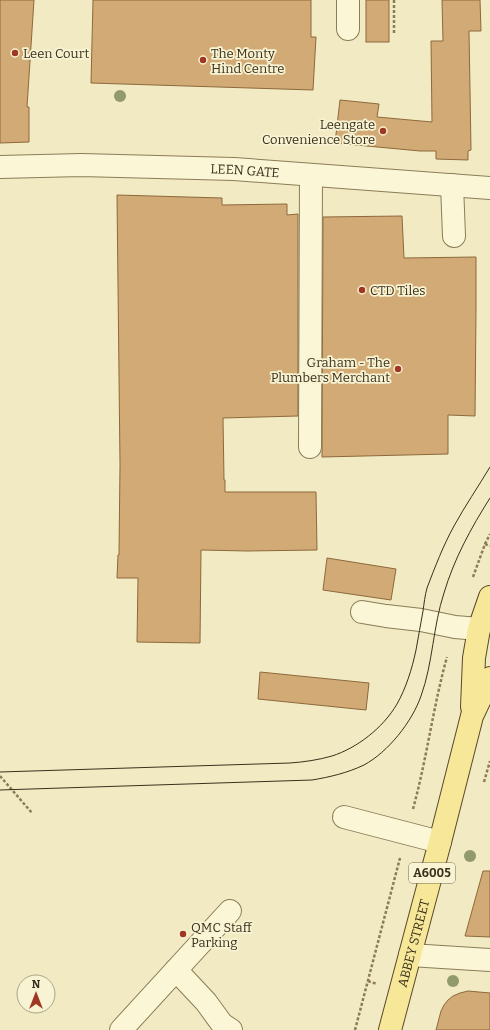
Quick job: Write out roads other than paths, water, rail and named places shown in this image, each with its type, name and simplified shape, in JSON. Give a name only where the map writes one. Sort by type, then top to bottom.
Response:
[{"type":"main road","name":"ABBEY STREET","points":[[472,716],[474,658],[479,629],[490,597]]},
{"type":"main road","name":"ABBEY STREET","points":[[390,1030],[472,716],[490,678]]},
{"type":"street","points":[[348,0],[348,29]]},
{"type":"street","name":"LEEN GATE","points":[[0,167],[81,165],[234,169],[490,188]]},
{"type":"street","points":[[310,174],[310,447]]},
{"type":"street","points":[[452,185],[454,236]]},
{"type":"street","points":[[362,612],[479,629]]},
{"type":"street","points":[[344,817],[440,842]]},
{"type":"street","points":[[121,1030],[230,911]]},
{"type":"street","points":[[410,955],[490,960]]},
{"type":"street","points":[[176,970],[206,1002],[222,1024],[232,1030]]},
{"type":"street","points":[[206,1002],[241,1023],[247,1030]]},
{"type":"tram line","points":[[0,772],[295,763],[332,756],[351,748],[377,729],[391,713],[400,698],[413,664],[426,591],[433,572],[454,526],[490,467]]},
{"type":"tram line","points":[[0,790],[312,780],[325,778],[364,765],[390,744],[405,726],[417,706],[428,671],[437,618],[448,580],[464,544],[490,498]]},
{"type":"place","name":"Leen Court","points":[[15,53]]},
{"type":"place","name":"The Monty Hind Centre","points":[[203,60]]},
{"type":"place","name":"Leengate Convenience Store","points":[[383,131]]},
{"type":"place","name":"CTD Tiles","points":[[362,290]]},
{"type":"place","name":"Graham - The Plumbers Merchant","points":[[398,369]]},
{"type":"place","name":"QMC Staff Parking","points":[[183,934]]}]
